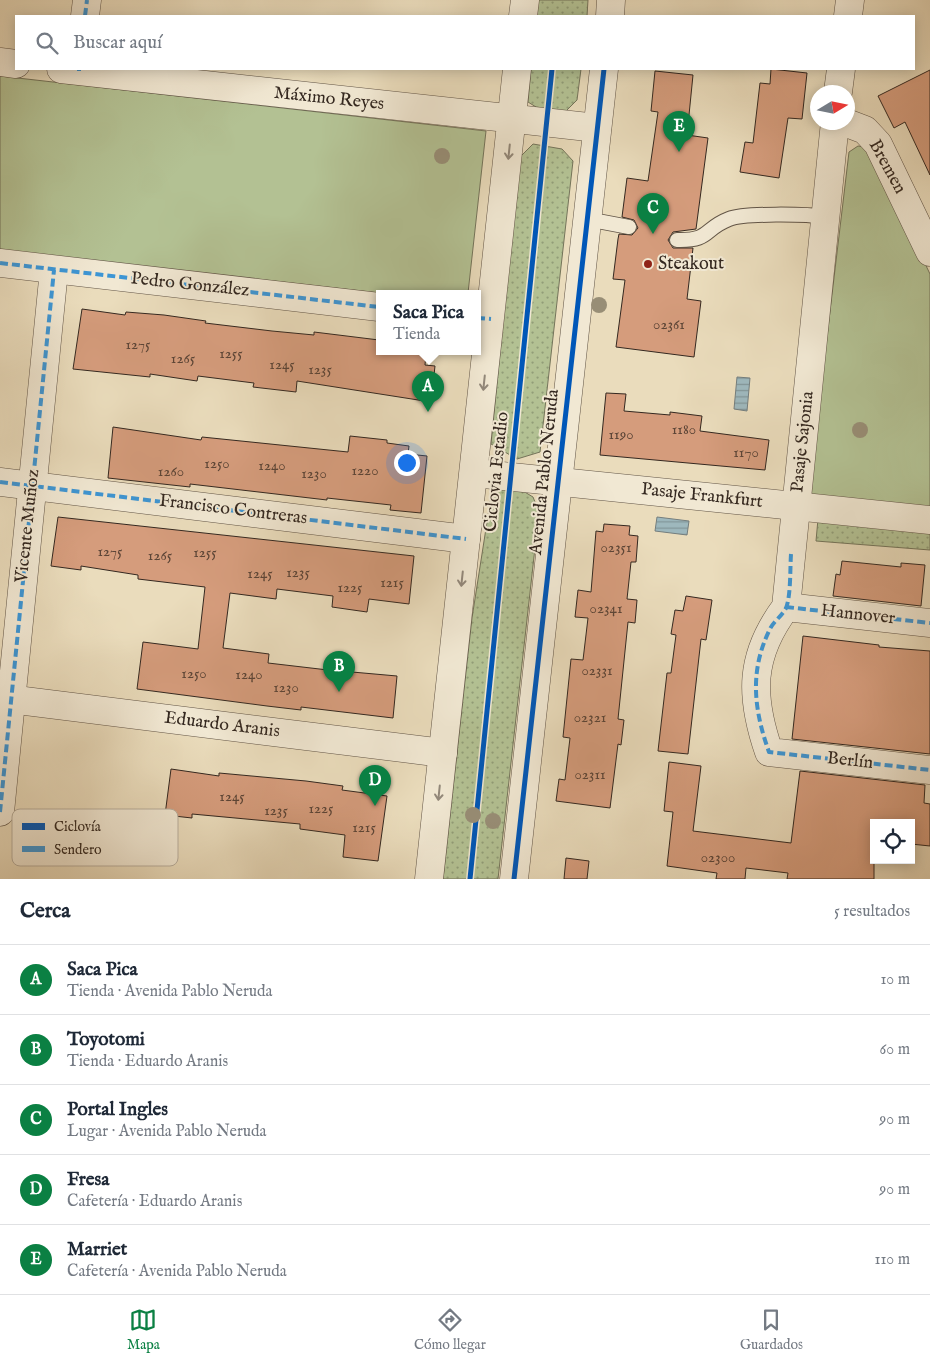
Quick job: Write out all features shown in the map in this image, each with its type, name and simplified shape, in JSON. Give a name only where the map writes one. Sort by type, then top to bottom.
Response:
[{"type":"street","points":[[85,15],[87,0]]},
{"type":"street","points":[[523,15],[525,0]]},
{"type":"street","points":[[610,15],[612,0]]},
{"type":"street","points":[[848,15],[850,0]]},
{"type":"street","points":[[0,62],[15,64]]},
{"type":"street","name":"Máximo Reyes","points":[[82,70],[597,128]]},
{"type":"street","points":[[429,879],[474,473],[484,318],[518,70]]},
{"type":"street","name":"Avenida Pablo Neruda","points":[[514,879],[604,70]]},
{"type":"street","points":[[839,85],[841,70]]},
{"type":"street","name":"Bremen","points":[[855,126],[865,130],[878,144],[930,252]]},
{"type":"street","name":"Pasaje Sajonia","points":[[786,608],[834,130]]},
{"type":"street","name":"Pedro González","points":[[0,263],[376,307]]},
{"type":"street","name":"Vicente Muñoz","points":[[0,812],[6,698],[32,486],[54,270]]},
{"type":"street","name":"Pasaje Frankfurt","points":[[474,473],[930,520]]},
{"type":"street","name":"Francisco Contreras","points":[[0,482],[466,539]]},
{"type":"street","name":"Hannover","points":[[786,608],[930,624]]},
{"type":"street","name":"Berlín","points":[[786,608],[770,628],[759,656],[756,692],[758,720],[769,752],[930,770]]},
{"type":"street","name":"Eduardo Aranis","points":[[6,698],[443,753]]},
{"type":"lane","points":[[677,240],[703,238],[729,218],[806,214],[825,217]]},
{"type":"lane","points":[[587,219],[629,227]]},
{"type":"green space","points":[[538,0],[588,0],[587,15],[536,15]]},
{"type":"green space","points":[[531,70],[581,70],[577,100],[565,112],[544,112],[528,102]]},
{"type":"green space","points":[[0,76],[486,131],[468,290],[376,290],[376,293],[0,250]]},
{"type":"green space","points":[[533,144],[562,149],[573,161],[540,452],[517,459],[491,444],[519,158]]},
{"type":"green space","points":[[858,146],[865,147],[873,155],[930,274],[930,513],[813,496],[809,488],[849,152]]},
{"type":"green space","points":[[518,488],[533,497],[539,512],[498,879],[443,879],[472,618],[492,490]]},
{"type":"green space","points":[[818,519],[930,529],[930,550],[816,541]]},
{"type":"water","points":[[737,377],[750,378],[747,411],[734,409]]},
{"type":"water","points":[[657,517],[689,521],[687,535],[655,531]]},
{"type":"building","points":[[771,70],[807,73],[802,119],[788,118],[779,178],[740,172],[745,142],[753,143],[760,83],[770,84]]},
{"type":"building","points":[[930,70],[930,175],[905,122],[894,128],[878,96]]},
{"type":"building","points":[[655,71],[693,75],[687,135],[708,138],[696,229],[673,232],[668,240],[673,248],[693,248],[687,299],[701,301],[694,357],[616,347],[625,280],[613,279],[618,239],[619,234],[632,235],[638,228],[634,220],[622,217],[627,178],[648,181],[658,112],[651,111]]},
{"type":"building","points":[[82,309],[125,315],[126,312],[164,315],[206,321],[205,323],[272,331],[314,335],[314,332],[376,340],[376,355],[426,355],[425,365],[435,366],[431,402],[297,381],[296,392],[253,387],[254,383],[198,376],[197,381],[150,374],[150,377],[73,369]]},
{"type":"building","points":[[606,393],[626,394],[624,411],[670,415],[670,412],[702,416],[700,431],[769,440],[765,470],[600,455]]},
{"type":"building","points":[[113,427],[201,440],[202,437],[348,452],[350,436],[387,440],[387,443],[409,446],[408,454],[427,456],[421,513],[390,510],[391,505],[327,498],[327,500],[190,484],[190,487],[108,478]]},
{"type":"building","points":[[58,517],[414,556],[409,604],[369,599],[367,612],[332,607],[333,596],[277,589],[276,599],[230,593],[223,648],[269,654],[268,663],[328,670],[328,664],[352,667],[352,672],[397,676],[393,718],[301,707],[301,710],[137,689],[143,642],[198,649],[205,587],[138,579],[138,575],[81,566],[81,570],[51,566]]},
{"type":"building","points":[[604,524],[630,526],[629,535],[638,536],[636,562],[631,562],[627,599],[637,600],[635,623],[628,622],[618,719],[624,720],[621,745],[618,744],[610,808],[556,801],[559,779],[565,780],[570,738],[563,737],[571,659],[583,660],[588,618],[575,617],[578,590],[591,592],[596,531],[603,532]]},
{"type":"building","points":[[842,561],[901,567],[901,563],[925,565],[921,606],[833,596],[836,574],[840,575]]},
{"type":"building","points":[[686,596],[712,600],[706,640],[701,639],[688,754],[658,751],[667,673],[671,673],[676,635],[671,634],[675,610],[683,611]]},
{"type":"building","points":[[803,636],[879,645],[879,647],[930,651],[930,754],[792,739]]},
{"type":"building","points":[[669,762],[701,766],[693,831],[791,843],[800,771],[925,785],[924,803],[930,804],[930,846],[915,844],[915,819],[870,819],[870,864],[874,864],[874,879],[787,879],[788,873],[746,868],[745,879],[716,879],[717,873],[667,866],[673,812],[664,811]]},
{"type":"building","points":[[171,769],[219,776],[219,773],[306,781],[343,786],[342,790],[387,796],[378,861],[343,857],[345,835],[300,829],[300,824],[192,814],[192,818],[178,816],[178,809],[166,809]]},
{"type":"building","points":[[566,858],[589,861],[587,879],[564,879]]},
{"type":"marked path","points":[[85,15],[87,0]]},
{"type":"marked path","points":[[0,263],[376,307]]},
{"type":"marked path","points":[[0,812],[54,270]]},
{"type":"marked path","points":[[481,318],[491,319]]},
{"type":"marked path","points":[[0,482],[466,539]]},
{"type":"marked path","points":[[791,554],[788,603],[770,629],[763,645],[756,675],[757,706],[769,752],[930,770]]},
{"type":"marked path","points":[[786,607],[930,623]]},
{"type":"cycle path","name":"Ciclovia Estadio","points":[[470,879],[552,70]]},
{"type":"cycle path","points":[[514,879],[604,70]]},
{"type":"place","name":"Marriet","points":[[679,152]]},
{"type":"place","name":"Portal Ingles","points":[[653,234]]},
{"type":"place","name":"Steakout","points":[[648,264]]},
{"type":"place","name":"Saca Pica","points":[[428,412]]},
{"type":"place","name":"Toyotomi","points":[[339,692]]},
{"type":"place","name":"Fresa","points":[[375,806]]}]
